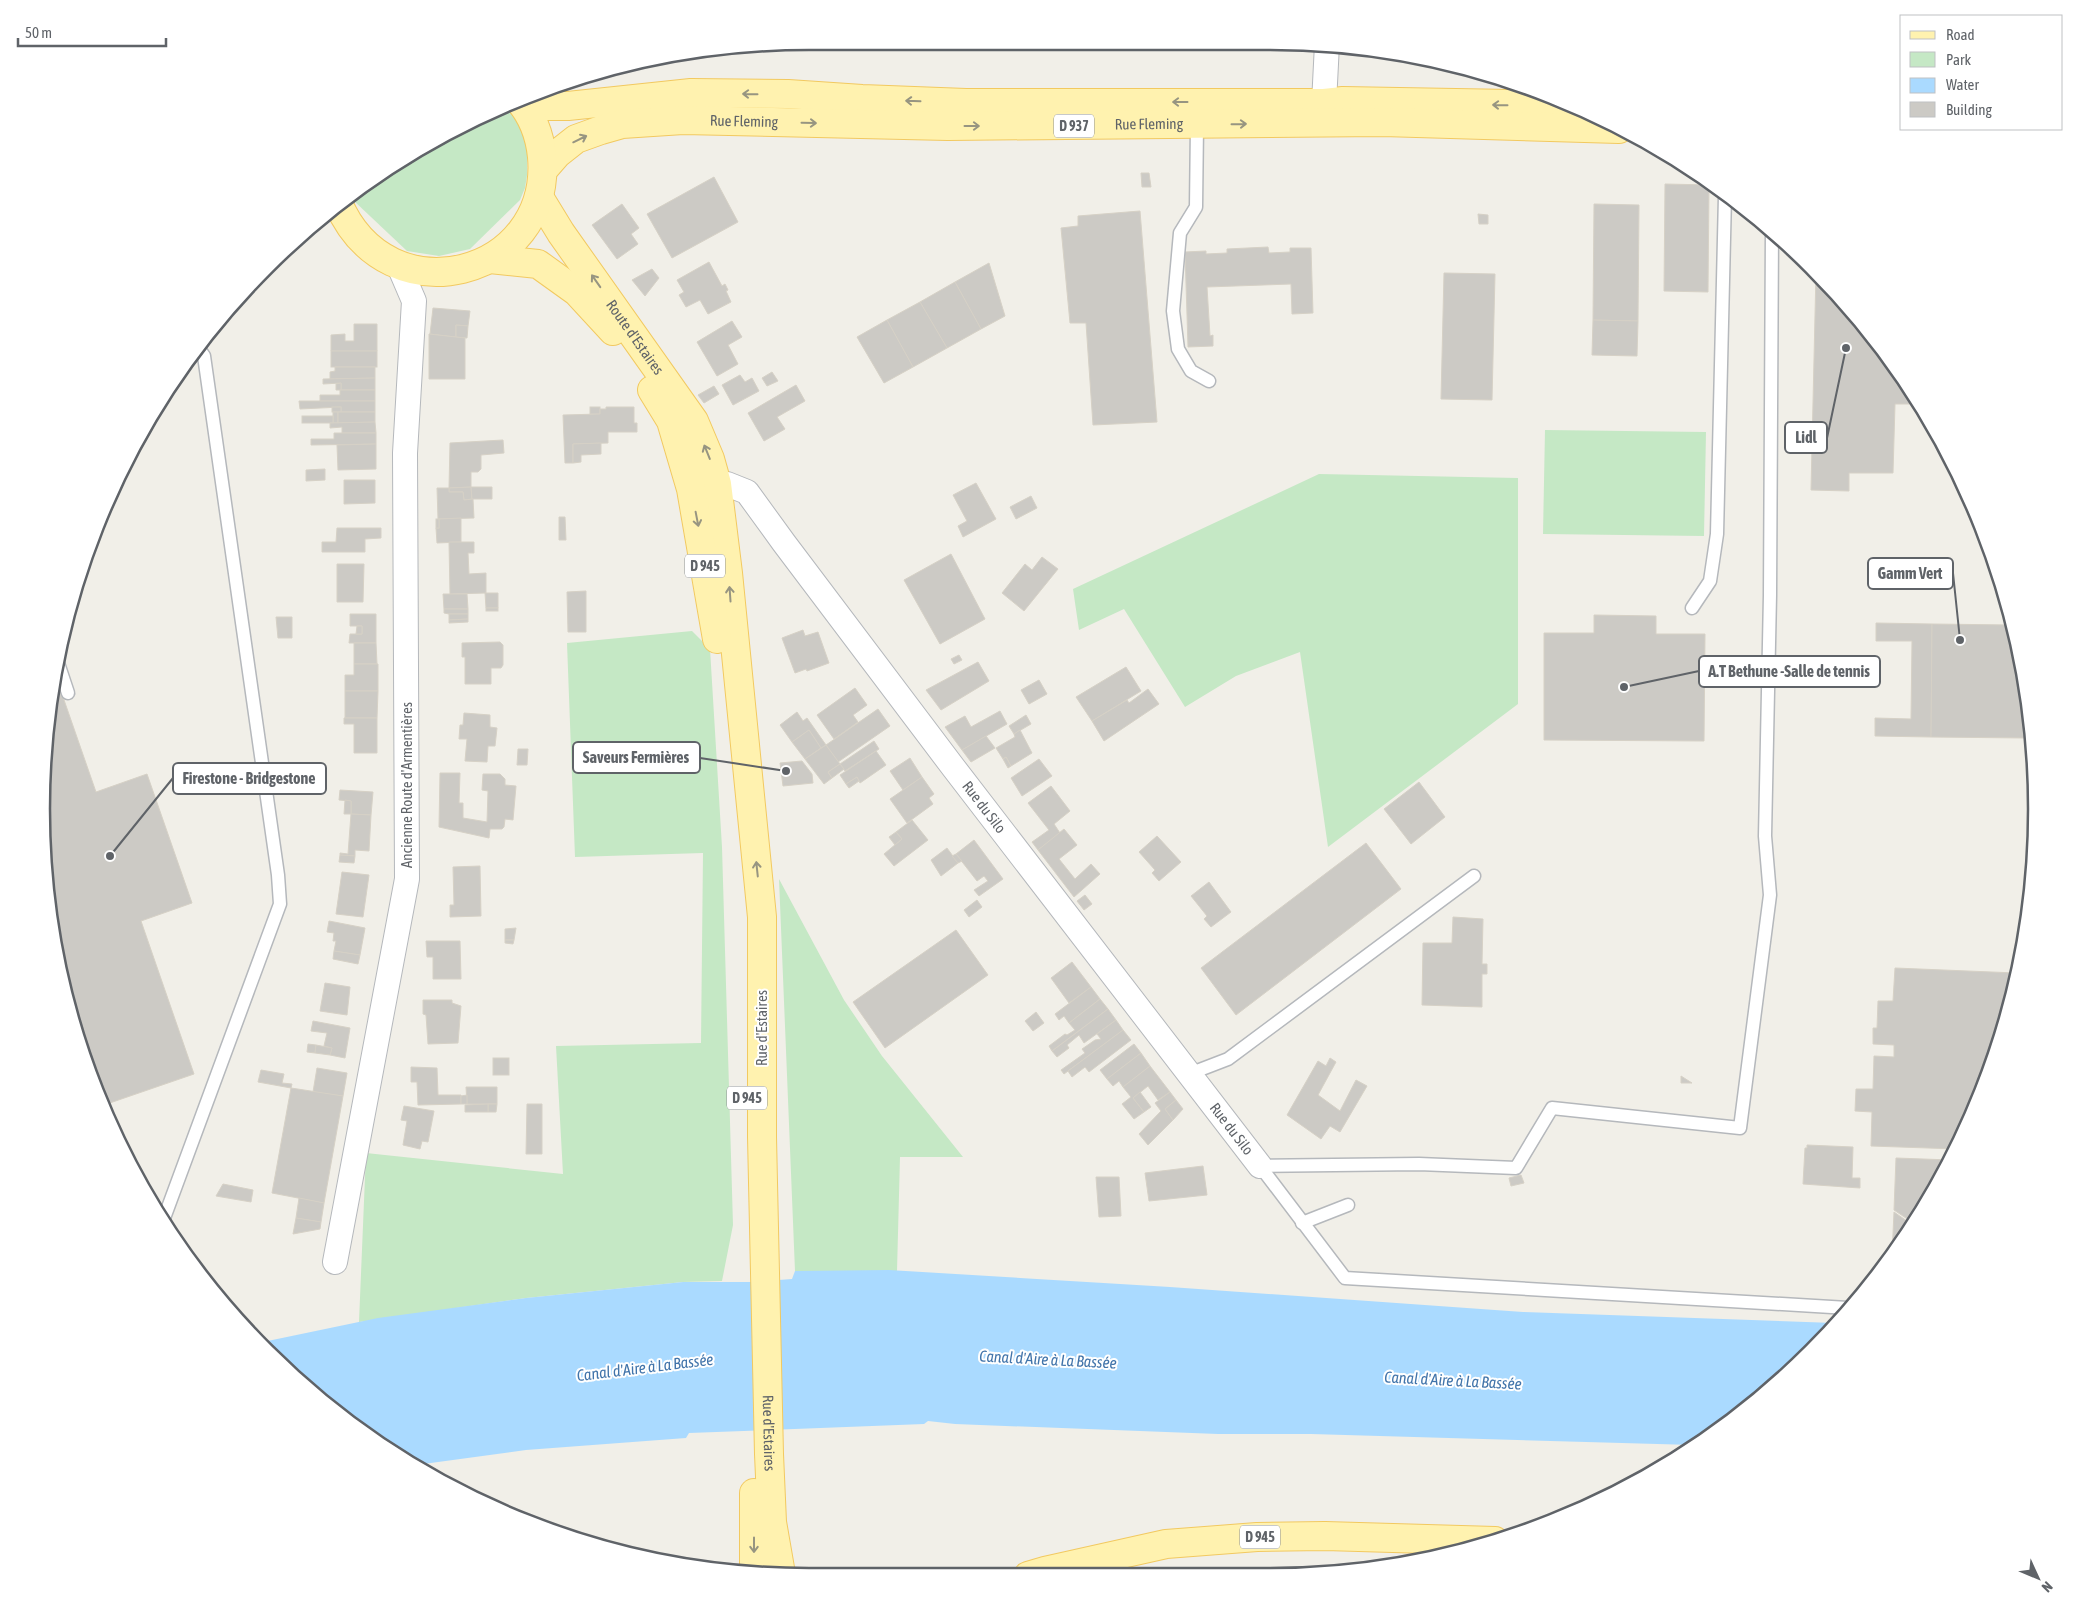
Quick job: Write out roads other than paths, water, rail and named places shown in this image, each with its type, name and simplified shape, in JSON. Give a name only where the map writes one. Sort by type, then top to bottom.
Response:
[{"type":"main road","name":"Rue Fleming","points":[[532,103],[568,106],[691,93],[788,94],[862,99],[966,102],[1324,103],[1343,101],[1551,105]]},
{"type":"main road","points":[[339,213],[359,238],[378,254],[399,266],[412,270],[440,273],[457,271],[490,259],[506,247],[520,232],[531,216],[539,197],[543,170],[539,140],[535,126],[523,106]]},
{"type":"main road","name":"Rue Fleming","points":[[543,170],[557,154],[576,139],[601,130],[631,124],[683,120],[948,126],[1383,122],[1606,129]]},
{"type":"main road","name":"Route d'Estaires","points":[[539,197],[561,233],[694,421],[710,459],[717,484]]},
{"type":"main road","name":"Route d'Estaires","points":[[490,259],[538,264],[577,292],[624,343],[672,421],[690,490]]},
{"type":"main road","name":"Rue d'Estaires","points":[[717,484],[727,565],[762,918],[762,1137],[758,1281]]},
{"type":"main road","name":"D 945","points":[[690,490],[716,623],[744,915],[758,1281],[761,1455],[754,1518],[754,1566]]},
{"type":"main road","name":"Rue d'Estaires","points":[[761,1455],[780,1567]]},
{"type":"main road","name":"D 945","points":[[1062,1568],[1166,1544],[1257,1537],[1325,1536],[1468,1541]]},
{"type":"street","points":[[1324,103],[1327,53]]},
{"type":"street","name":"Ancienne Route d'Armentières","points":[[335,1262],[407,879],[406,453],[413,303],[399,266]]},
{"type":"street","points":[[413,303],[440,273]]},
{"type":"street","name":"Rue du Silo","points":[[690,490],[717,484],[727,484],[747,492],[791,553],[1260,1166]]},
{"type":"lane","points":[[1197,125],[1196,207],[1180,233],[1173,311],[1178,349],[1191,371],[1209,381]]},
{"type":"lane","points":[[1692,608],[1710,581],[1717,534],[1725,203]]},
{"type":"lane","points":[[1260,1166],[1419,1164],[1516,1168],[1552,1108],[1740,1128],[1770,894],[1765,836],[1770,585],[1772,241]]},
{"type":"lane","points":[[166,1212],[280,904],[278,875],[202,354]]},
{"type":"lane","points":[[62,676],[68,693]]},
{"type":"lane","points":[[1189,1074],[1228,1059],[1474,876]]},
{"type":"lane","points":[[1260,1166],[1345,1278],[1841,1308]]},
{"type":"lane","points":[[1302,1223],[1348,1205]]},
{"type":"water","name":"Canal d'Aire à La Bassée","points":[[889,1270],[1170,1287],[1523,1312],[1827,1323],[1806,1346],[1769,1380],[1731,1411],[1683,1445],[1311,1434],[1218,1434],[955,1424],[928,1421],[924,1424],[689,1433],[686,1438],[526,1450],[425,1464],[387,1440],[347,1411],[309,1380],[267,1341],[378,1318],[526,1298],[683,1282],[751,1282],[792,1279],[795,1271]]},
{"type":"place","name":"Lidl","points":[[1846,348]]},
{"type":"place","name":"Gamm Vert","points":[[1960,640]]},
{"type":"place","name":"A.T Bethune -Salle de tennis","points":[[1624,687]]},
{"type":"place","name":"Saveurs Fermières","points":[[786,771]]},
{"type":"place","name":"Firestone - Bridgestone","points":[[110,856]]}]
